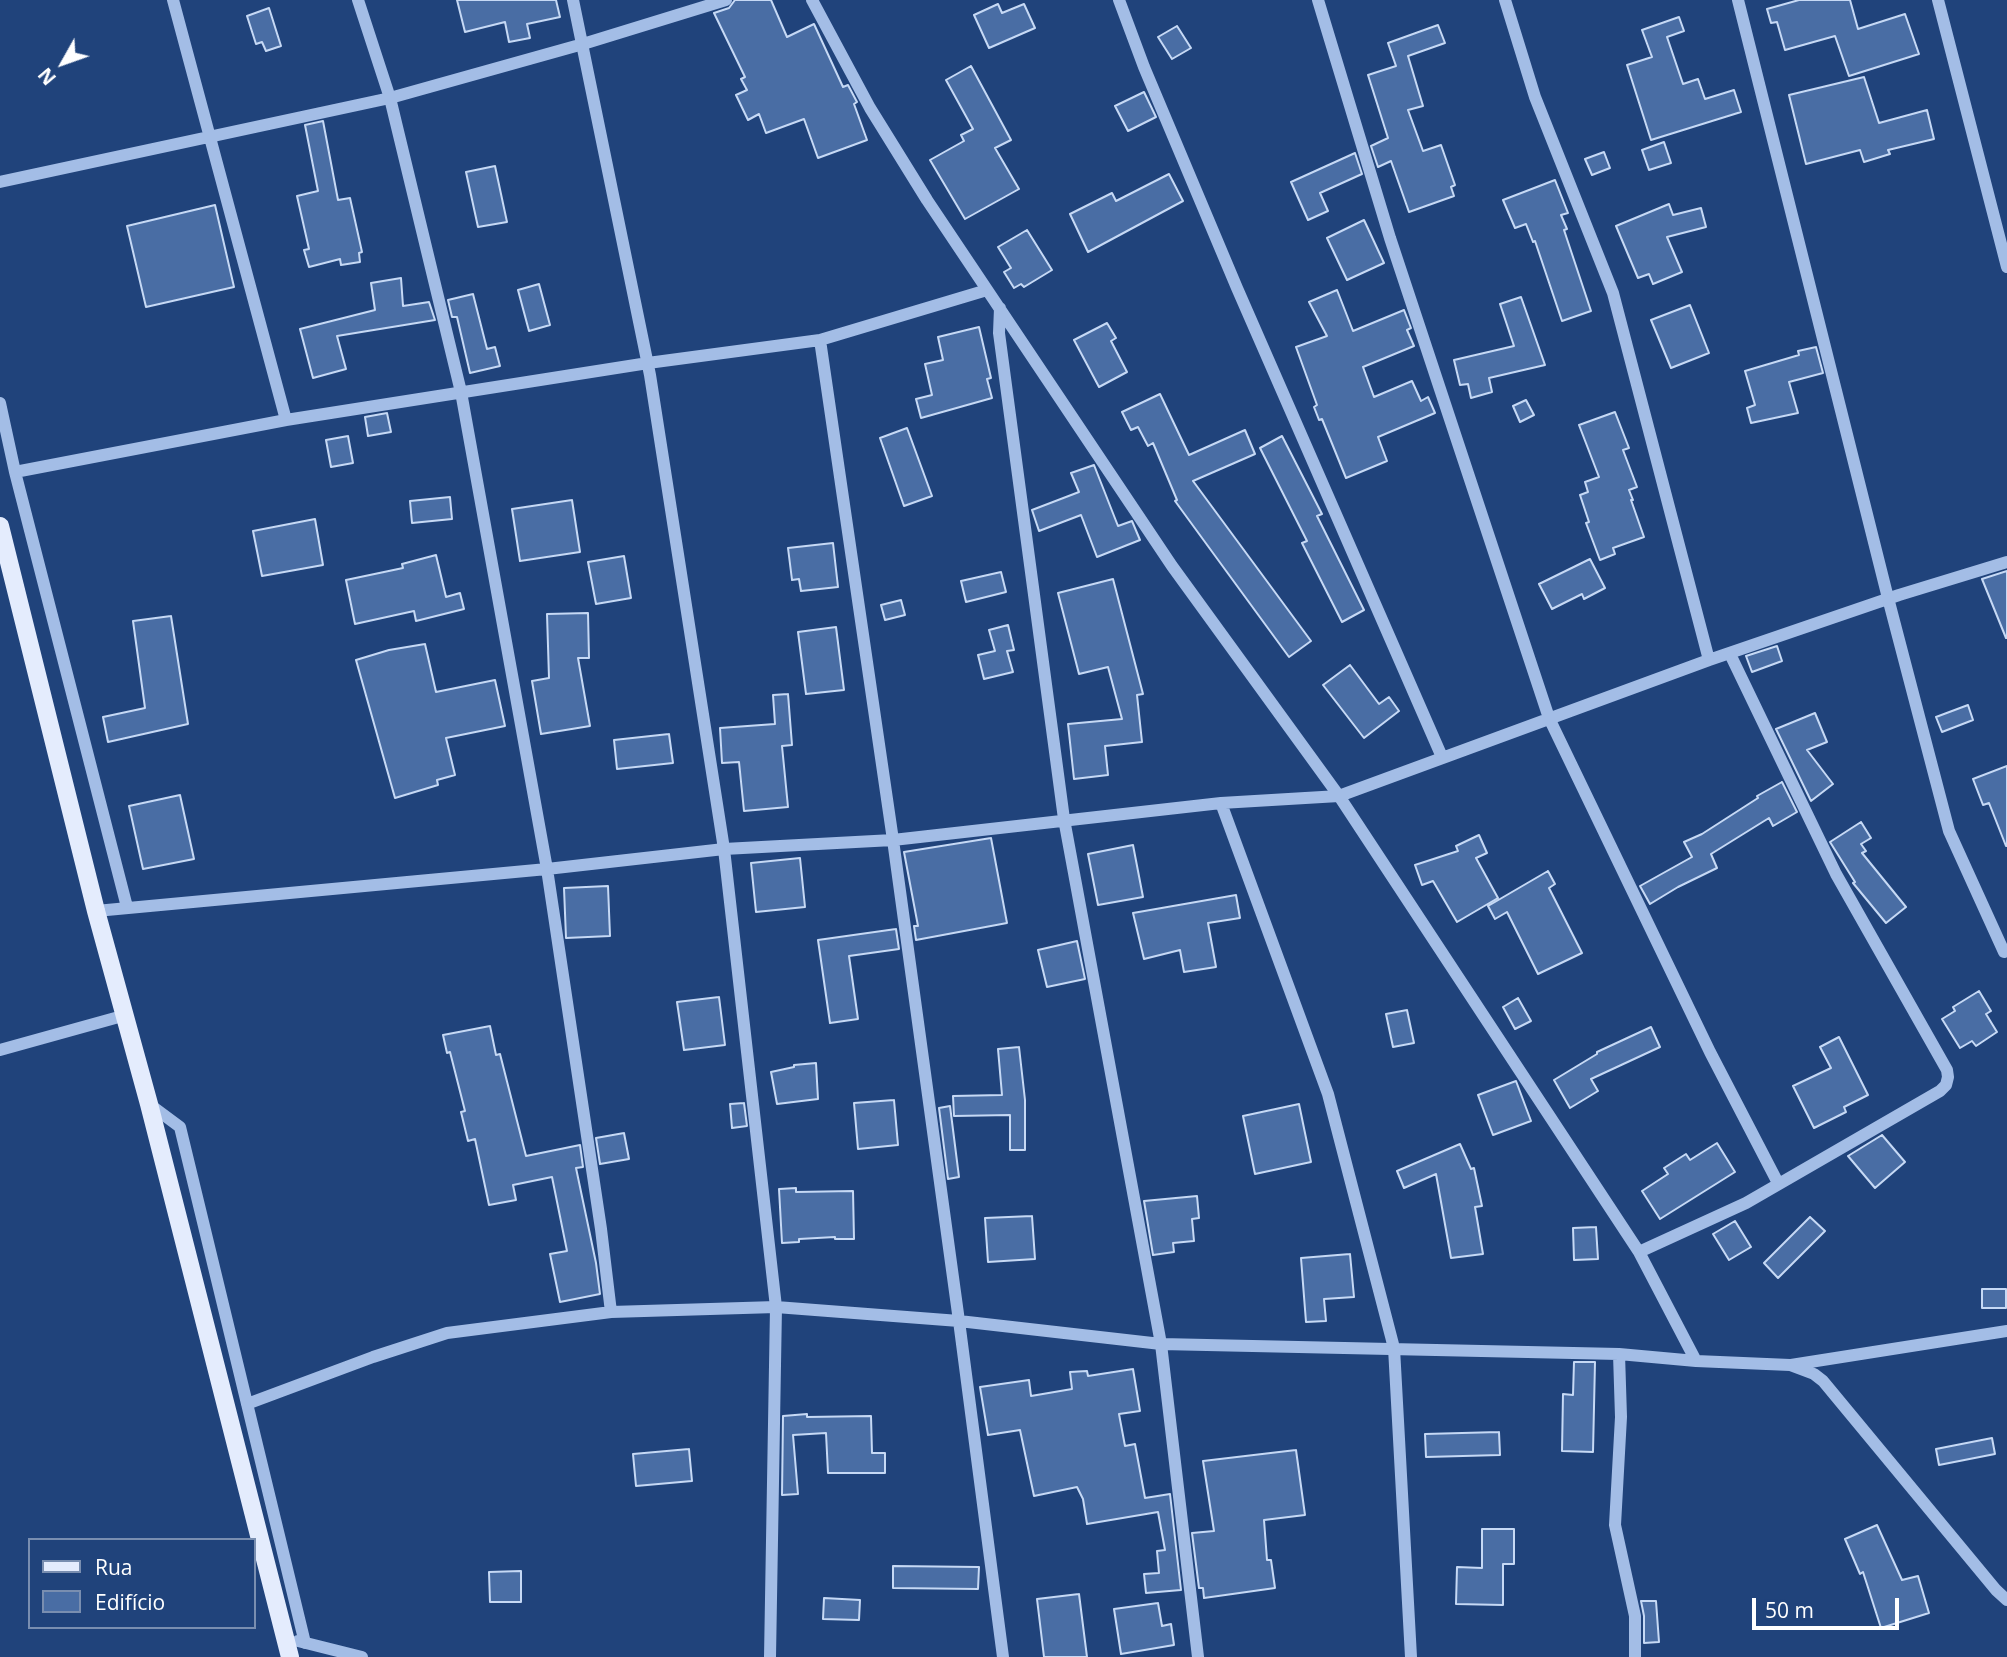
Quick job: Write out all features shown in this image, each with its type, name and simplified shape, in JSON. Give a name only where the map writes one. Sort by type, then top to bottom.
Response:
[{"type":"main road","points":[[0,526],[96,911],[149,1104],[290,1657]]},
{"type":"street","points":[[173,0],[286,420]]},
{"type":"street","points":[[358,0],[390,98],[461,392],[547,869],[611,1312]]},
{"type":"street","points":[[573,0],[648,363],[724,849],[776,1307],[770,1657]]},
{"type":"street","points":[[0,182],[210,139],[390,98],[583,44],[726,0]]},
{"type":"street","points":[[812,0],[870,108],[987,290],[1172,566],[1339,796],[1639,1252],[1696,1361]]},
{"type":"street","points":[[1119,0],[1144,67],[1237,288],[1442,757]]},
{"type":"street","points":[[1318,0],[1390,239],[1549,718],[1710,1052],[1778,1183]]},
{"type":"street","points":[[1505,0],[1535,97],[1613,293],[1709,660]]},
{"type":"street","points":[[1738,0],[1949,831],[2004,952]]},
{"type":"street","points":[[1938,0],[2007,267]]},
{"type":"street","points":[[15,472],[286,420],[648,363],[820,340],[987,290]]},
{"type":"street","points":[[1000,308],[999,333],[1064,819],[1161,1344],[1198,1657]]},
{"type":"street","points":[[820,340],[893,840],[1003,1657]]},
{"type":"street","points":[[0,403],[15,472],[127,907]]},
{"type":"street","points":[[96,911],[547,869],[724,849],[893,840],[1221,803],[1339,796],[1709,660],[1888,598],[2007,562]]},
{"type":"street","points":[[1639,1252],[1746,1203],[1947,1085],[1947,1070],[1836,874],[1730,654]]},
{"type":"street","points":[[1221,803],[1328,1094],[1394,1348],[1411,1657]]},
{"type":"street","points":[[0,1050],[126,1016]]},
{"type":"street","points":[[149,1104],[180,1127],[305,1643]]},
{"type":"street","points":[[247,1404],[373,1357],[447,1333],[611,1312],[776,1307],[959,1321],[1161,1344],[1619,1354],[1790,1366],[2007,1331]]},
{"type":"street","points":[[1619,1354],[1621,1417],[1615,1525],[1635,1616],[1635,1657]]},
{"type":"street","points":[[1790,1366],[1814,1374],[1831,1388],[2007,1600]]},
{"type":"street","points":[[285,1636],[362,1657]]},
{"type":"building","points":[[457,0],[556,0],[560,17],[527,24],[530,38],[509,42],[505,22],[465,32]]},
{"type":"building","points":[[735,0],[771,0],[787,37],[814,24],[843,87],[848,85],[857,102],[854,104],[867,140],[818,158],[804,119],[766,133],[759,114],[748,120],[736,95],[747,90],[741,79],[745,77],[714,13],[729,8]]},
{"type":"building","points":[[1799,0],[1850,0],[1858,29],[1905,14],[1919,54],[1849,76],[1835,36],[1785,50],[1777,22],[1771,23],[1767,9]]},
{"type":"building","points":[[998,4],[1002,13],[1024,4],[1035,28],[989,48],[974,15]]},
{"type":"building","points":[[269,8],[281,46],[266,51],[262,42],[256,44],[247,16]]},
{"type":"building","points":[[1679,17],[1684,31],[1667,37],[1683,84],[1698,79],[1705,99],[1734,90],[1741,112],[1651,140],[1627,65],[1652,57],[1642,30]]},
{"type":"building","points":[[1438,25],[1445,43],[1408,56],[1423,106],[1408,110],[1423,151],[1441,145],[1455,185],[1451,187],[1454,196],[1409,212],[1391,161],[1378,167],[1371,146],[1388,138],[1368,75],[1396,66],[1388,43]]},
{"type":"building","points":[[1177,26],[1191,48],[1172,59],[1158,37]]},
{"type":"building","points":[[971,66],[1011,140],[995,148],[1019,189],[965,219],[930,160],[964,141],[961,135],[973,129],[946,80]]},
{"type":"building","points":[[1864,77],[1879,123],[1927,110],[1934,139],[1888,150],[1890,154],[1864,162],[1860,150],[1806,164],[1789,95]]},
{"type":"building","points":[[1144,92],[1156,117],[1128,131],[1115,106]]},
{"type":"building","points":[[323,121],[338,200],[350,198],[362,252],[359,253],[360,262],[341,265],[340,259],[309,267],[304,250],[309,249],[297,196],[318,191],[305,125]]},
{"type":"building","points":[[1664,142],[1671,163],[1649,170],[1642,150]]},
{"type":"building","points":[[1604,152],[1610,168],[1592,175],[1585,159]]},
{"type":"building","points":[[1355,153],[1362,174],[1320,193],[1328,211],[1308,220],[1291,182]]},
{"type":"building","points":[[495,166],[507,222],[478,227],[466,172]]},
{"type":"building","points":[[1169,174],[1183,201],[1088,252],[1070,214],[1112,193],[1116,201]]},
{"type":"building","points":[[1555,180],[1568,213],[1561,215],[1567,229],[1564,230],[1591,311],[1562,321],[1535,241],[1533,242],[1526,224],[1515,228],[1503,200]]},
{"type":"building","points":[[1669,204],[1673,215],[1701,208],[1706,227],[1667,237],[1682,272],[1653,284],[1649,274],[1638,278],[1616,226]]},
{"type":"building","points":[[215,205],[234,287],[146,307],[127,226]]},
{"type":"building","points":[[1364,220],[1384,263],[1347,280],[1327,238]]},
{"type":"building","points":[[1027,230],[1052,270],[1024,287],[1021,284],[1014,288],[1004,272],[1011,268],[998,247]]},
{"type":"building","points":[[401,278],[403,306],[429,302],[435,320],[337,336],[346,369],[313,378],[300,329],[375,310],[371,283]]},
{"type":"building","points":[[539,284],[550,325],[529,331],[518,290]]},
{"type":"building","points":[[1337,290],[1353,331],[1404,310],[1411,328],[1407,330],[1414,346],[1363,367],[1374,397],[1412,381],[1421,401],[1428,397],[1435,413],[1378,437],[1387,461],[1346,478],[1322,419],[1319,420],[1314,407],[1317,405],[1296,347],[1327,336],[1309,302]]},
{"type":"building","points":[[473,294],[487,349],[495,347],[500,366],[470,373],[457,317],[452,317],[448,300]]},
{"type":"building","points":[[1521,297],[1545,365],[1489,378],[1492,392],[1471,398],[1468,384],[1460,385],[1454,360],[1514,346],[1500,304]]},
{"type":"building","points":[[1690,305],[1709,353],[1671,368],[1651,320]]},
{"type":"building","points":[[1107,323],[1116,338],[1111,341],[1127,372],[1099,387],[1074,340]]},
{"type":"building","points":[[979,327],[991,378],[987,379],[992,398],[921,418],[916,399],[932,395],[925,364],[943,360],[938,337]]},
{"type":"building","points":[[1816,347],[1823,373],[1789,382],[1798,413],[1751,423],[1747,408],[1755,405],[1745,371],[1799,355],[1798,351]]},
{"type":"building","points":[[1160,394],[1189,455],[1245,430],[1255,454],[1193,481],[1311,641],[1289,657],[1175,501],[1177,500],[1153,443],[1148,446],[1138,427],[1131,430],[1122,412]]},
{"type":"building","points":[[1526,400],[1534,415],[1520,422],[1513,406]]},
{"type":"building","points":[[1615,412],[1629,448],[1623,450],[1637,487],[1629,490],[1644,537],[1613,548],[1615,554],[1600,560],[1586,523],[1589,522],[1580,495],[1588,492],[1585,482],[1599,477],[1579,425]]},
{"type":"building","points":[[387,413],[391,432],[368,436],[365,417]]},
{"type":"building","points":[[907,428],[932,496],[904,506],[880,438]]},
{"type":"building","points":[[348,436],[353,463],[331,467],[326,440]]},
{"type":"building","points":[[1282,436],[1322,514],[1317,516],[1364,610],[1342,622],[1302,543],[1307,541],[1260,448]]},
{"type":"building","points":[[1094,465],[1118,526],[1132,521],[1140,540],[1097,557],[1081,515],[1039,531],[1032,510],[1079,492],[1071,473]]},
{"type":"building","points":[[450,497],[452,519],[412,523],[410,501]]},
{"type":"building","points":[[572,500],[580,552],[520,561],[512,509]]},
{"type":"building","points":[[315,519],[323,565],[262,576],[253,531]]},
{"type":"building","points":[[833,543],[838,587],[801,591],[799,579],[792,580],[788,548]]},
{"type":"building","points":[[436,555],[446,597],[460,593],[464,609],[416,621],[414,611],[355,624],[346,580],[403,568],[402,564]]},
{"type":"building","points":[[624,556],[631,598],[596,604],[588,562]]},
{"type":"building","points":[[1590,559],[1605,588],[1584,599],[1582,594],[1552,609],[1539,584]]},
{"type":"building","points":[[2007,571],[2007,638],[2006,638],[1982,579]]},
{"type":"building","points":[[1001,572],[1006,592],[966,602],[961,581]]},
{"type":"building","points":[[1113,579],[1143,694],[1137,695],[1142,742],[1105,746],[1108,775],[1074,779],[1068,724],[1122,719],[1108,667],[1079,674],[1058,593]]},
{"type":"building","points":[[901,600],[905,615],[885,620],[881,605]]},
{"type":"building","points":[[588,613],[589,658],[578,658],[590,726],[541,734],[532,681],[549,678],[547,614]]},
{"type":"building","points":[[171,616],[188,724],[108,742],[103,717],[145,708],[133,621]]},
{"type":"building","points":[[1008,625],[1014,650],[1007,651],[1013,672],[984,679],[978,655],[995,651],[989,630]]},
{"type":"building","points":[[836,627],[844,690],[806,694],[798,632]]},
{"type":"building","points":[[425,644],[436,692],[495,680],[505,726],[446,738],[455,775],[437,780],[438,785],[395,798],[356,660],[389,650]]},
{"type":"building","points":[[1777,646],[1782,661],[1752,672],[1746,656]]},
{"type":"building","points":[[1350,665],[1379,704],[1389,697],[1399,711],[1364,738],[1323,685]]},
{"type":"building","points":[[788,694],[792,745],[782,746],[788,807],[744,811],[739,762],[722,763],[720,728],[775,724],[773,695]]},
{"type":"building","points":[[1968,705],[1973,720],[1942,732],[1936,717]]},
{"type":"building","points":[[1815,713],[1827,742],[1807,750],[1833,784],[1811,801],[1776,729]]},
{"type":"building","points":[[669,734],[673,763],[617,769],[614,740]]},
{"type":"building","points":[[2007,766],[2006,846],[1989,803],[1983,805],[1973,779]]},
{"type":"building","points":[[1782,782],[1797,812],[1773,826],[1769,818],[1711,854],[1717,868],[1650,904],[1640,886],[1692,857],[1684,842],[1702,834]]},
{"type":"building","points":[[180,795],[194,859],[143,869],[129,806]]},
{"type":"building","points":[[1861,822],[1871,838],[1861,844],[1866,851],[1862,853],[1906,907],[1886,923],[1853,883],[1855,882],[1830,842]]},
{"type":"building","points":[[1479,835],[1487,853],[1476,858],[1498,898],[1457,922],[1433,881],[1422,885],[1415,865],[1458,851],[1456,846]]},
{"type":"building","points":[[991,838],[1007,923],[916,940],[914,926],[918,926],[904,852]]},
{"type":"building","points":[[1133,845],[1143,897],[1098,905],[1088,854]]},
{"type":"building","points":[[800,858],[805,907],[756,912],[751,863]]},
{"type":"building","points":[[1548,871],[1555,884],[1549,888],[1582,953],[1538,974],[1507,912],[1495,919],[1488,906]]},
{"type":"building","points":[[608,886],[610,936],[566,938],[564,888]]},
{"type":"building","points":[[1236,895],[1240,918],[1208,923],[1216,967],[1184,972],[1180,950],[1144,959],[1133,913]]},
{"type":"building","points":[[896,929],[899,949],[849,956],[858,1019],[830,1023],[818,940]]},
{"type":"building","points":[[1077,941],[1085,979],[1047,987],[1038,950]]},
{"type":"building","points":[[1979,991],[1991,1011],[1986,1014],[1997,1032],[1976,1046],[1972,1041],[1960,1048],[1942,1019],[1955,1011],[1953,1007]]},
{"type":"building","points":[[719,997],[725,1045],[684,1050],[677,1002]]},
{"type":"building","points":[[1518,998],[1531,1021],[1515,1029],[1503,1007]]},
{"type":"building","points":[[1407,1010],[1414,1043],[1393,1047],[1386,1014]]},
{"type":"building","points":[[490,1026],[496,1055],[500,1054],[526,1156],[580,1145],[583,1167],[576,1168],[600,1294],[560,1302],[550,1254],[567,1251],[552,1177],[513,1185],[516,1200],[489,1205],[475,1139],[468,1141],[461,1112],[465,1111],[443,1035]]},
{"type":"building","points":[[1651,1027],[1660,1047],[1591,1079],[1598,1091],[1570,1108],[1554,1080],[1597,1052]]},
{"type":"building","points":[[1839,1037],[1868,1095],[1844,1107],[1846,1112],[1814,1128],[1793,1086],[1831,1068],[1820,1047]]},
{"type":"building","points":[[1019,1047],[1025,1100],[1025,1150],[1010,1150],[1010,1115],[954,1116],[953,1096],[1002,1095],[998,1049]]},
{"type":"building","points":[[816,1063],[818,1099],[777,1104],[771,1072],[794,1065]]},
{"type":"building","points":[[1516,1081],[1531,1121],[1493,1135],[1478,1095]]},
{"type":"building","points":[[894,1100],[898,1145],[858,1149],[854,1103]]},
{"type":"building","points":[[744,1103],[747,1126],[732,1128],[730,1104]]},
{"type":"building","points":[[1299,1104],[1311,1162],[1255,1174],[1243,1116]]},
{"type":"building","points":[[950,1106],[959,1177],[948,1179],[939,1108]]},
{"type":"building","points":[[624,1133],[629,1159],[600,1164],[596,1138]]},
{"type":"building","points":[[1882,1135],[1905,1162],[1875,1188],[1848,1156]]},
{"type":"building","points":[[1717,1143],[1735,1172],[1660,1219],[1642,1191],[1668,1174],[1664,1168],[1686,1154],[1690,1160]]},
{"type":"building","points":[[1460,1144],[1471,1169],[1474,1168],[1482,1206],[1475,1207],[1483,1254],[1451,1258],[1436,1174],[1404,1188],[1397,1171]]},
{"type":"building","points":[[796,1188],[796,1192],[853,1191],[854,1239],[799,1239],[799,1242],[782,1243],[779,1189]]},
{"type":"building","points":[[1197,1196],[1199,1218],[1192,1219],[1194,1241],[1173,1243],[1174,1252],[1153,1255],[1144,1201]]},
{"type":"building","points":[[1032,1216],[1035,1259],[988,1262],[985,1218]]},
{"type":"building","points":[[1810,1217],[1825,1231],[1778,1278],[1764,1263]]},
{"type":"building","points":[[1735,1221],[1751,1247],[1729,1260],[1713,1234]]},
{"type":"building","points":[[1596,1227],[1598,1259],[1574,1260],[1573,1228]]},
{"type":"building","points":[[1350,1254],[1354,1297],[1324,1299],[1326,1321],[1306,1322],[1301,1258]]},
{"type":"building","points":[[1982,1289],[2006,1289],[2006,1308],[1982,1308]]},
{"type":"building","points":[[1574,1362],[1595,1362],[1593,1452],[1562,1451],[1563,1394],[1573,1395]]},
{"type":"building","points":[[1133,1369],[1140,1411],[1119,1414],[1125,1446],[1135,1444],[1145,1498],[1170,1494],[1181,1590],[1146,1593],[1144,1574],[1159,1573],[1157,1551],[1165,1550],[1158,1512],[1087,1524],[1083,1499],[1077,1487],[1034,1496],[1020,1430],[988,1435],[980,1387],[1029,1380],[1031,1396],[1072,1389],[1070,1372],[1087,1371],[1088,1376]]},
{"type":"building","points":[[807,1414],[807,1417],[871,1416],[872,1453],[885,1453],[885,1473],[828,1473],[826,1433],[793,1435],[798,1494],[782,1495],[783,1416]]},
{"type":"building","points":[[1499,1432],[1500,1455],[1426,1457],[1425,1434]]},
{"type":"building","points":[[1992,1438],[1995,1454],[1939,1465],[1936,1449]]},
{"type":"building","points":[[689,1449],[692,1481],[636,1486],[633,1454]]},
{"type":"building","points":[[1296,1450],[1305,1515],[1264,1520],[1267,1560],[1271,1560],[1275,1588],[1204,1598],[1203,1588],[1199,1588],[1192,1533],[1214,1531],[1203,1461]]},
{"type":"building","points":[[1877,1525],[1902,1580],[1918,1576],[1929,1613],[1881,1628],[1863,1572],[1860,1574],[1845,1539]]},
{"type":"building","points":[[1482,1529],[1514,1529],[1514,1564],[1503,1564],[1503,1605],[1456,1604],[1457,1567],[1482,1568]]},
{"type":"building","points":[[893,1566],[979,1567],[978,1589],[893,1588]]},
{"type":"building","points":[[521,1571],[521,1602],[490,1602],[489,1572]]},
{"type":"building","points":[[1079,1594],[1087,1657],[1044,1657],[1037,1599]]},
{"type":"building","points":[[824,1598],[860,1600],[859,1620],[823,1619]]},
{"type":"building","points":[[1641,1601],[1656,1601],[1659,1642],[1644,1643]]},
{"type":"building","points":[[1158,1603],[1162,1626],[1171,1624],[1174,1645],[1121,1654],[1114,1609]]}]
